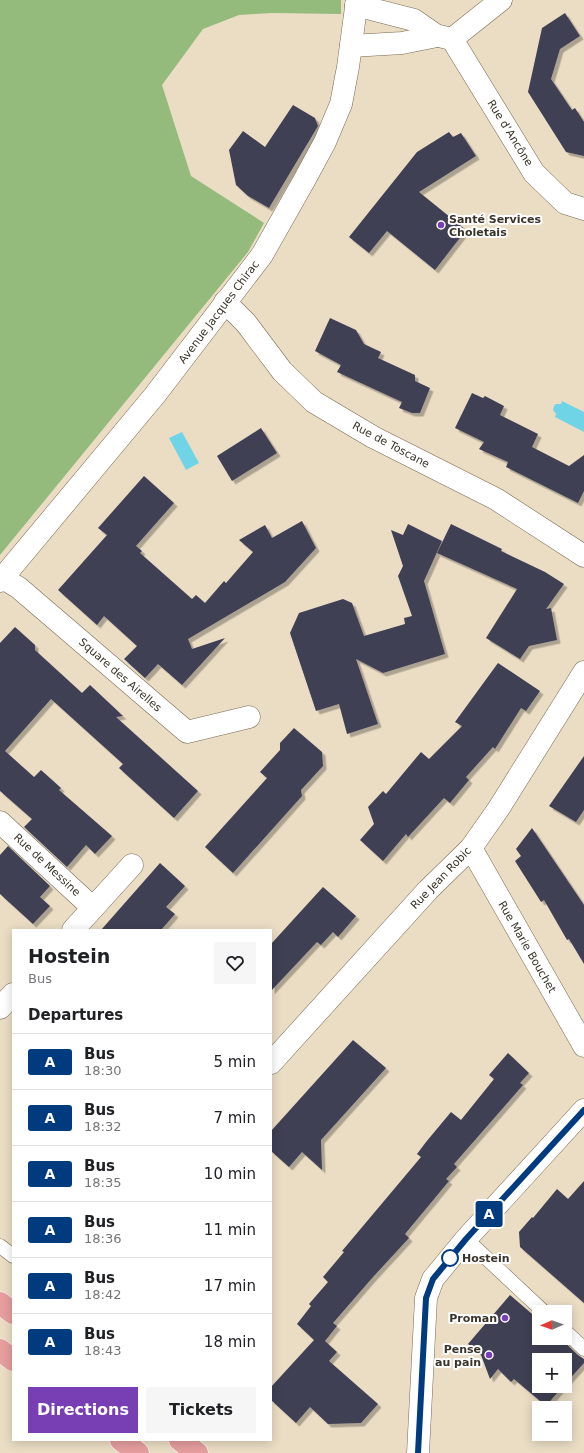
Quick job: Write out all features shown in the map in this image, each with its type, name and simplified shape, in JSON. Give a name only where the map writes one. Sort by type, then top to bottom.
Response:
[{"type":"main road","points":[[0,1303],[12,1312]]},
{"type":"main road","points":[[0,1350],[12,1359]]},
{"type":"main road","points":[[122,1441],[138,1453]]},
{"type":"main road","points":[[181,1441],[197,1453]]},
{"type":"street","points":[[351,46],[402,43],[445,38],[501,0]]},
{"type":"street","points":[[357,3],[414,20],[445,38]]},
{"type":"street","name":"Avenue Jacques Chirac","points":[[1,579],[155,396],[262,255],[325,142],[341,104],[357,3]]},
{"type":"street","name":"Rue d’Ancône","points":[[445,38],[534,173],[565,203],[584,209]]},
{"type":"street","name":"Rue de Toscane","points":[[225,302],[246,323],[282,371],[314,402],[373,437],[496,499],[584,556]]},
{"type":"street","name":"Square des Airelles","points":[[1,579],[19,588],[187,732],[249,717]]},
{"type":"street","name":"Rue Jean Robic","points":[[272,1062],[428,890],[471,848],[499,808],[584,672]]},
{"type":"street","name":"Rue de Messine","points":[[0,822],[93,908]]},
{"type":"street","name":"Rue Marie Bouchet","points":[[471,848],[584,1046]]},
{"type":"street","points":[[74,929],[132,865]]},
{"type":"street","points":[[0,1008],[12,995]]},
{"type":"street","points":[[418,1453],[426,1298],[433,1279],[466,1239],[584,1110]]},
{"type":"lane","points":[[466,1239],[537,1305]]},
{"type":"lane","points":[[0,1246],[12,1255]]},
{"type":"lane","points":[[572,1338],[584,1349]]},
{"type":"green space","points":[[0,0],[341,0],[341,14],[273,13],[239,15],[203,29],[162,85],[191,176],[264,223],[248,252],[0,555]]},
{"type":"water","points":[[562,401],[584,412],[584,432],[555,417],[556,414],[553,410],[554,406],[556,404],[561,404]]},
{"type":"water","points":[[182,432],[199,463],[186,470],[169,438]]},
{"type":"building","points":[[565,13],[580,36],[560,49],[551,79],[572,110],[575,108],[584,122],[584,156],[566,152],[528,92],[542,28]]},
{"type":"building","points":[[293,105],[315,118],[318,126],[269,208],[248,196],[236,185],[229,150],[243,131],[265,147]]},
{"type":"building","points":[[449,132],[453,137],[461,133],[476,156],[419,192],[466,230],[435,270],[387,231],[369,253],[349,237],[417,152]]},
{"type":"building","points":[[330,318],[356,330],[364,344],[381,352],[378,358],[415,375],[415,381],[430,388],[420,413],[412,413],[399,408],[402,402],[337,372],[341,365],[315,351]]},
{"type":"building","points":[[472,393],[483,398],[485,396],[504,406],[500,415],[538,434],[532,447],[569,466],[584,455],[584,491],[578,503],[506,467],[508,462],[479,449],[484,442],[455,428]]},
{"type":"building","points":[[261,428],[277,453],[232,481],[217,456]]},
{"type":"building","points":[[144,476],[174,503],[136,546],[142,551],[140,553],[192,599],[196,595],[205,603],[224,581],[226,583],[253,552],[239,540],[265,525],[272,538],[302,521],[316,548],[285,582],[188,639],[192,649],[225,638],[182,685],[158,664],[145,678],[124,659],[137,646],[104,616],[97,625],[58,590],[107,535],[98,528]]},
{"type":"building","points":[[408,524],[442,541],[424,581],[445,654],[383,673],[356,659],[378,724],[347,734],[339,704],[316,711],[290,633],[299,613],[343,599],[352,603],[364,636],[405,624],[404,618],[412,616],[398,576],[403,566],[391,530],[403,535]]},
{"type":"building","points":[[451,524],[502,549],[501,551],[545,572],[564,584],[546,609],[551,608],[557,640],[529,646],[520,659],[486,638],[517,589],[437,553]]},
{"type":"building","points":[[15,627],[35,645],[35,650],[82,693],[90,685],[123,716],[116,717],[198,791],[174,818],[119,768],[123,764],[51,699],[5,751],[34,777],[41,770],[61,788],[59,790],[112,836],[95,854],[86,845],[67,867],[24,827],[32,819],[0,791],[0,643]]},
{"type":"building","points":[[498,663],[540,691],[526,711],[521,708],[495,749],[493,747],[466,777],[469,780],[450,803],[444,798],[408,837],[406,834],[383,861],[360,840],[374,824],[368,807],[383,791],[386,794],[421,752],[429,759],[462,726],[455,722]]},
{"type":"building","points":[[294,728],[322,752],[323,766],[301,790],[302,796],[233,873],[205,847],[267,778],[260,772],[280,750],[280,743]]},
{"type":"building","points":[[584,756],[584,810],[576,822],[549,806]]},
{"type":"building","points":[[532,828],[584,905],[584,964],[569,939],[567,940],[544,900],[541,902],[515,861],[521,856],[516,849]]},
{"type":"building","points":[[8,846],[50,886],[40,897],[50,906],[33,924],[0,894],[0,855]]},
{"type":"building","points":[[160,863],[185,886],[166,907],[175,914],[162,929],[102,929]]},
{"type":"building","points":[[323,887],[356,916],[338,937],[333,932],[321,945],[317,942],[272,990],[272,943]]},
{"type":"building","points":[[353,1040],[386,1068],[321,1140],[322,1170],[302,1152],[289,1167],[272,1152],[272,1130]]},
{"type":"building","points":[[508,1053],[529,1073],[520,1083],[523,1085],[454,1164],[457,1167],[446,1179],[449,1181],[405,1234],[409,1238],[333,1323],[337,1326],[325,1341],[337,1352],[329,1361],[378,1404],[361,1423],[328,1424],[310,1407],[296,1423],[272,1401],[272,1386],[314,1340],[297,1324],[311,1306],[309,1304],[328,1282],[323,1277],[344,1252],[342,1251],[421,1157],[417,1154],[451,1112],[461,1120],[494,1079],[489,1075]]},
{"type":"building","points":[[584,1181],[584,1303],[520,1247],[519,1232],[532,1217],[533,1218],[557,1189],[568,1199]]},
{"type":"building","points":[[510,1295],[532,1314],[532,1345],[567,1345],[584,1359],[584,1363],[572,1376],[572,1353],[532,1353],[532,1393],[557,1393],[550,1401],[540,1401],[514,1379],[511,1382],[498,1369],[490,1379],[481,1355],[468,1344]]},
{"type":"bus line","name":"A","points":[[418,1453],[426,1298],[433,1279],[466,1239],[584,1110]]},
{"type":"place","name":"Santé Services Choletais","points":[[441,225]]},
{"type":"place","name":"Hostein","points":[[450,1258]]},
{"type":"place","name":"Proman","points":[[505,1318]]},
{"type":"place","name":"Pense au pain","points":[[489,1355]]}]
